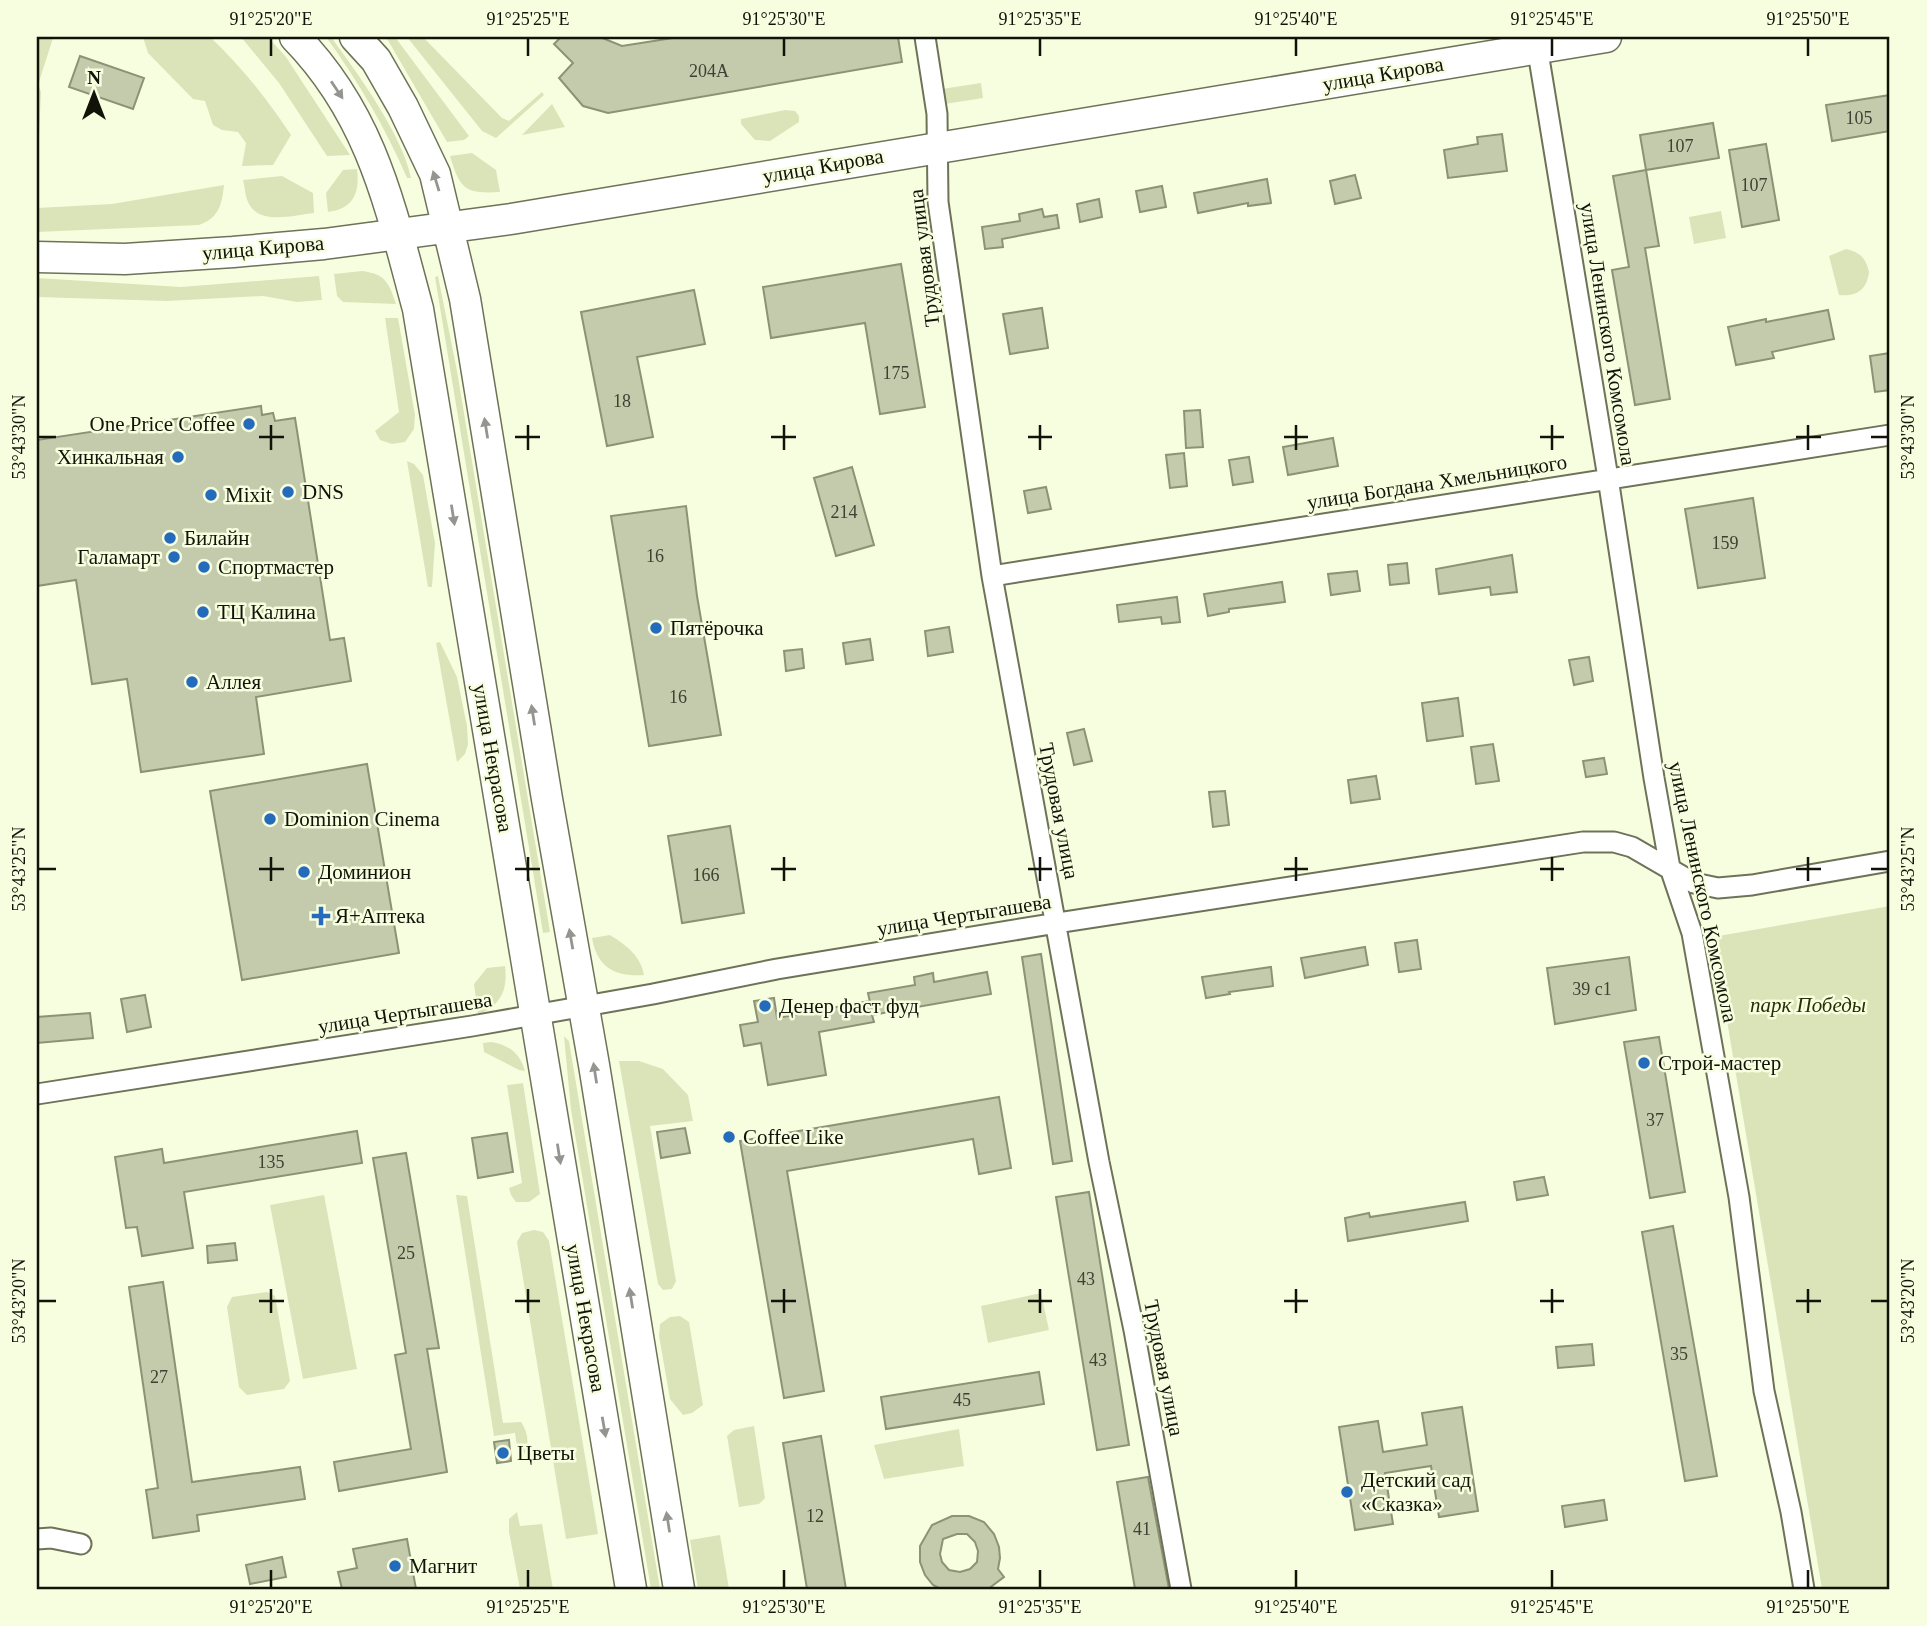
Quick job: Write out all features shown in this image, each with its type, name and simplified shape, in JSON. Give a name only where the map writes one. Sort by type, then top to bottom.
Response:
[{"type":"main road","name":"улица Некрасова","points":[[295,37],[310,52],[341,95],[366,140],[389,203],[420,321],[631,1589]]},
{"type":"main road","points":[[355,37],[376,60],[403,107],[435,174],[465,299],[679,1589]]},
{"type":"main road","name":"улица Кирова","points":[[37,257],[125,259],[233,252],[324,244],[510,219],[1536,43],[1606,37]]},
{"type":"street","name":"Трудовая улица","points":[[925,37],[936,103],[938,202],[992,576],[1099,1162],[1135,1330],[1181,1589]]},
{"type":"street","name":"улица Ленинского Комсомола","points":[[1536,43],[1608,478],[1651,765],[1671,868],[1692,933],[1739,1197],[1764,1391],[1791,1512],[1804,1589]]},
{"type":"street","name":"улица Богдана Хмельницкого","points":[[992,576],[1890,435]]},
{"type":"street","name":"улица Чертыгашева","points":[[37,1094],[537,1014],[777,969],[1057,923],[1583,842],[1623,844],[1646,853],[1682,877],[1706,886],[1732,887],[1890,861]]},
{"type":"street","points":[[37,1539],[51,1538],[81,1544]]},
{"type":"green space","points":[[37,37],[55,37],[38,85],[41,92],[38,159]]},
{"type":"green space","points":[[143,37],[210,37],[222,48],[254,84],[291,135],[273,165],[242,166],[246,143],[238,132],[222,130],[213,125],[205,101],[193,99],[148,53]]},
{"type":"green space","points":[[241,37],[268,37],[286,57],[350,155],[327,156],[279,83]]},
{"type":"green space","points":[[326,37],[331,37],[378,105],[399,143],[411,178],[407,178],[370,105]]},
{"type":"green space","points":[[386,37],[395,37],[469,136],[464,140],[447,142]]},
{"type":"green space","points":[[407,37],[423,37],[502,118],[509,121],[542,92],[544,95],[496,138],[482,131]]},
{"type":"green space","points":[[981,83],[983,98],[945,104],[942,89]]},
{"type":"green space","points":[[552,104],[565,127],[522,135]]},
{"type":"green space","points":[[785,110],[795,111],[799,122],[770,141],[755,140],[741,124],[741,119]]},
{"type":"green space","points":[[472,153],[496,170],[500,192],[479,192],[466,188],[461,183],[450,156]]},
{"type":"green space","points":[[357,169],[357,185],[353,198],[344,207],[328,212],[326,193],[343,170]]},
{"type":"green space","points":[[282,176],[313,193],[314,213],[268,217],[253,209],[247,200],[243,180]]},
{"type":"green space","points":[[224,185],[218,210],[199,225],[37,232],[37,208],[112,204]]},
{"type":"green space","points":[[1721,211],[1726,238],[1694,244],[1689,217]]},
{"type":"green space","points":[[1846,249],[1862,256],[1869,272],[1860,291],[1851,295],[1839,295],[1829,256]]},
{"type":"green space","points":[[362,271],[376,274],[385,280],[396,304],[343,302],[337,296],[334,274]]},
{"type":"green space","points":[[319,276],[322,300],[297,302],[263,296],[167,301],[37,297],[37,278],[181,287]]},
{"type":"green space","points":[[438,276],[457,371],[550,932],[543,933],[435,277]]},
{"type":"green space","points":[[385,318],[398,318],[415,415],[414,429],[405,442],[392,444],[380,440],[375,431],[399,412]]},
{"type":"green space","points":[[407,461],[414,464],[423,475],[435,543],[432,587],[428,587]]},
{"type":"green space","points":[[440,642],[457,677],[467,726],[468,744],[465,754],[457,762],[436,643]]},
{"type":"green space","name":"парк Победы","points":[[1890,906],[1890,1589],[1822,1589],[1713,937]]},
{"type":"green space","points":[[610,935],[636,957],[644,975],[617,972],[603,963],[598,957],[592,938]]},
{"type":"green space","points":[[505,966],[505,982],[501,996],[478,1015],[474,984],[487,968]]},
{"type":"green space","points":[[564,1036],[569,1041],[660,1589],[651,1589],[571,1110]]},
{"type":"green space","points":[[491,1042],[513,1051],[525,1071],[484,1052],[483,1043]]},
{"type":"green space","points":[[619,1061],[639,1061],[663,1069],[688,1095],[693,1121],[650,1126],[676,1281],[672,1289],[663,1290],[658,1284]]},
{"type":"green space","points":[[523,1083],[540,1194],[529,1202],[516,1202],[509,1188],[522,1183],[507,1085]]},
{"type":"green space","points":[[324,1195],[357,1369],[303,1379],[270,1205]]},
{"type":"green space","points":[[456,1195],[467,1196],[503,1423],[521,1422],[526,1432],[527,1447],[519,1461],[515,1433],[494,1436]]},
{"type":"green space","points":[[534,1230],[543,1232],[549,1241],[598,1534],[566,1539],[517,1242],[522,1233]]},
{"type":"green space","points":[[267,1292],[275,1296],[290,1381],[284,1389],[247,1395],[239,1387],[227,1307],[232,1297]]},
{"type":"green space","points":[[1041,1293],[1049,1330],[988,1343],[981,1306]]},
{"type":"green space","points":[[680,1316],[689,1322],[703,1405],[692,1413],[683,1415],[670,1399],[659,1336],[660,1324],[670,1317]]},
{"type":"green space","points":[[754,1426],[765,1498],[759,1504],[739,1507],[727,1436],[734,1430]]},
{"type":"green space","points":[[959,1429],[964,1466],[884,1479],[874,1445]]},
{"type":"green space","points":[[517,1512],[520,1526],[542,1524],[553,1589],[520,1589],[509,1532],[509,1519]]},
{"type":"green space","points":[[720,1535],[729,1589],[698,1589],[690,1540]]},
{"type":"building","points":[[561,37],[600,37],[622,46],[679,37],[898,37],[902,62],[608,113],[583,106],[559,78],[573,63],[554,44]]},
{"type":"building","points":[[80,56],[144,78],[133,109],[69,87]]},
{"type":"building","points":[[1890,95],[1890,131],[1832,141],[1826,105]]},
{"type":"building","points":[[1713,123],[1719,158],[1646,170],[1640,135]]},
{"type":"building","points":[[1502,134],[1507,171],[1448,178],[1444,150],[1478,144],[1477,137]]},
{"type":"building","points":[[1766,144],[1779,220],[1742,227],[1729,150]]},
{"type":"building","points":[[1646,170],[1659,246],[1645,248],[1670,399],[1635,405],[1612,270],[1629,267],[1613,176]]},
{"type":"building","points":[[1355,175],[1361,198],[1335,204],[1330,181]]},
{"type":"building","points":[[1267,179],[1271,203],[1248,206],[1248,203],[1198,213],[1194,193]]},
{"type":"building","points":[[1162,186],[1166,207],[1140,212],[1136,191]]},
{"type":"building","points":[[1099,199],[1102,217],[1080,222],[1077,204]]},
{"type":"building","points":[[1042,209],[1044,217],[1057,215],[1059,228],[1002,239],[1003,247],[985,249],[982,227],[1020,221],[1019,214]]},
{"type":"building","points":[[901,264],[925,407],[880,414],[865,323],[771,338],[763,287]]},
{"type":"building","points":[[694,290],[705,344],[637,357],[653,437],[607,446],[581,312]]},
{"type":"building","points":[[1042,308],[1048,348],[1010,354],[1003,314]]},
{"type":"building","points":[[1828,310],[1834,339],[1772,352],[1774,358],[1736,365],[1728,327]]},
{"type":"building","points":[[1890,353],[1890,390],[1875,392],[1870,356]]},
{"type":"building","name":"ТЦ Калина","points":[[261,406],[262,415],[273,413],[275,421],[295,418],[330,640],[344,638],[351,681],[256,697],[264,754],[141,772],[127,679],[92,684],[76,580],[37,586],[37,440]]},
{"type":"building","points":[[1200,410],[1203,447],[1186,448],[1184,411]]},
{"type":"building","points":[[1333,438],[1338,466],[1288,475],[1283,447]]},
{"type":"building","points":[[1184,453],[1187,486],[1170,488],[1166,455]]},
{"type":"building","points":[[1249,457],[1253,482],[1233,485],[1229,460]]},
{"type":"building","points":[[852,467],[874,545],[836,556],[814,478]]},
{"type":"building","points":[[1046,487],[1051,509],[1028,513],[1024,491]]},
{"type":"building","points":[[1753,498],[1765,578],[1698,588],[1685,509]]},
{"type":"building","points":[[686,506],[697,596],[721,735],[649,746],[611,516]]},
{"type":"building","points":[[1512,555],[1517,592],[1491,595],[1490,587],[1439,594],[1436,569]]},
{"type":"building","points":[[1407,563],[1409,583],[1390,585],[1388,565]]},
{"type":"building","points":[[1357,571],[1360,591],[1331,595],[1328,574]]},
{"type":"building","points":[[1282,582],[1285,602],[1229,609],[1229,612],[1208,616],[1204,594]]},
{"type":"building","points":[[1177,597],[1180,622],[1162,624],[1161,617],[1119,622],[1117,605]]},
{"type":"building","points":[[949,627],[953,652],[928,656],[925,631]]},
{"type":"building","points":[[870,639],[873,660],[846,664],[843,643]]},
{"type":"building","points":[[802,649],[804,668],[786,671],[784,651]]},
{"type":"building","points":[[1589,657],[1593,681],[1574,685],[1569,660]]},
{"type":"building","points":[[1458,698],[1463,736],[1427,741],[1422,703]]},
{"type":"building","points":[[1084,729],[1092,761],[1074,765],[1067,733]]},
{"type":"building","points":[[1493,744],[1499,781],[1476,784],[1471,747]]},
{"type":"building","points":[[1604,758],[1607,774],[1586,777],[1583,761]]},
{"type":"building","name":"Доминион","points":[[367,764],[399,953],[242,980],[210,791]]},
{"type":"building","points":[[1376,776],[1380,799],[1351,803],[1348,780]]},
{"type":"building","points":[[1225,791],[1229,825],[1213,827],[1209,792]]},
{"type":"building","points":[[730,826],[744,913],[682,923],[668,836]]},
{"type":"building","points":[[1417,940],[1421,969],[1399,972],[1395,943]]},
{"type":"building","points":[[1365,947],[1368,965],[1305,978],[1301,958]]},
{"type":"building","points":[[1041,954],[1072,1161],[1053,1164],[1022,957]]},
{"type":"building","points":[[1629,957],[1636,1010],[1555,1024],[1547,968]]},
{"type":"building","points":[[1271,967],[1273,986],[1206,998],[1202,977]]},
{"type":"building","points":[[987,972],[991,994],[872,1015],[874,1022],[819,1032],[826,1075],[768,1085],[761,1043],[744,1046],[740,1025],[758,1022],[754,1001],[774,998],[777,1018],[870,1001],[868,993],[915,985],[914,977],[933,973],[934,982]]},
{"type":"building","points":[[145,995],[151,1027],[127,1032],[121,999]]},
{"type":"building","points":[[90,1013],[93,1038],[37,1043],[37,1017]]},
{"type":"building","points":[[1659,1037],[1685,1192],[1650,1198],[1624,1042]]},
{"type":"building","points":[[999,1097],[1011,1168],[979,1174],[973,1139],[787,1171],[824,1391],[784,1398],[740,1141]]},
{"type":"building","points":[[685,1128],[690,1153],[661,1158],[657,1132]]},
{"type":"building","points":[[357,1131],[362,1163],[184,1192],[193,1248],[142,1256],[137,1227],[126,1228],[115,1157],[162,1149],[164,1163]]},
{"type":"building","points":[[507,1133],[513,1172],[478,1178],[472,1138]]},
{"type":"building","points":[[406,1153],[439,1348],[427,1349],[447,1472],[339,1491],[334,1462],[411,1449],[395,1355],[406,1353],[373,1158]]},
{"type":"building","points":[[1544,1177],[1548,1195],[1517,1200],[1514,1182]]},
{"type":"building","points":[[1089,1192],[1129,1445],[1097,1450],[1056,1197]]},
{"type":"building","points":[[1465,1202],[1468,1221],[1348,1241],[1345,1218],[1369,1213],[1370,1217]]},
{"type":"building","points":[[1673,1226],[1717,1476],[1685,1481],[1642,1232]]},
{"type":"building","points":[[235,1243],[237,1260],[208,1263],[207,1246]]},
{"type":"building","points":[[163,1282],[192,1482],[300,1467],[305,1499],[197,1515],[199,1531],[153,1538],[146,1490],[158,1488],[129,1287]]},
{"type":"building","points":[[1592,1344],[1594,1365],[1558,1368],[1556,1347]]},
{"type":"building","points":[[1039,1372],[1044,1404],[886,1429],[881,1397]]},
{"type":"building","points":[[1462,1407],[1478,1511],[1439,1517],[1431,1466],[1385,1473],[1393,1524],[1355,1530],[1339,1427],[1378,1421],[1383,1452],[1427,1445],[1422,1413]]},
{"type":"building","points":[[821,1436],[846,1589],[807,1589],[783,1443]]},
{"type":"building","points":[[509,1440],[511,1461],[497,1463],[494,1442]]},
{"type":"building","points":[[1148,1477],[1169,1589],[1135,1589],[1117,1482]]},
{"type":"building","points":[[1604,1500],[1607,1520],[1565,1527],[1562,1506]]},
{"type":"building","points":[[952,1516],[969,1516],[984,1522],[994,1534],[999,1547],[998,1569],[1004,1577],[988,1589],[941,1589],[933,1585],[920,1562],[920,1546],[932,1525]],"holes":[[[967,1534],[975,1542],[977,1562],[970,1569],[960,1572],[949,1570],[942,1562],[940,1554],[943,1539]]]},
{"type":"building","name":"Магнит","points":[[407,1539],[416,1589],[342,1589],[338,1572],[357,1568],[353,1549]]},
{"type":"building","points":[[282,1557],[286,1577],[250,1584],[246,1565]]},
{"type":"place","name":"One Price Coffee","points":[[249,424]]},
{"type":"place","name":"Хинкальная","points":[[178,457]]},
{"type":"place","name":"DNS","points":[[288,492]]},
{"type":"place","name":"Mixit","points":[[211,495]]},
{"type":"place","name":"Билайн","points":[[170,538]]},
{"type":"place","name":"Галамарт","points":[[174,557]]},
{"type":"place","name":"Спортмастер","points":[[204,567]]},
{"type":"place","name":"ТЦ Калина","points":[[203,612]]},
{"type":"place","name":"Пятёрочка","points":[[656,628]]},
{"type":"place","name":"Аллея","points":[[192,682]]},
{"type":"place","name":"Dominion Cinema","points":[[270,819]]},
{"type":"place","name":"Доминион","points":[[304,872]]},
{"type":"place","name":"Я+Аптека","points":[[321,916]]},
{"type":"place","name":"Денер фаст фуд","points":[[765,1006]]},
{"type":"place","name":"Строй-мастер","points":[[1644,1063]]},
{"type":"place","name":"Coffee Like","points":[[729,1137]]},
{"type":"place","name":"Цветы","points":[[503,1453]]},
{"type":"place","name":"Детский сад «Сказка»","points":[[1347,1492]]},
{"type":"place","name":"Магнит","points":[[395,1566]]}]
